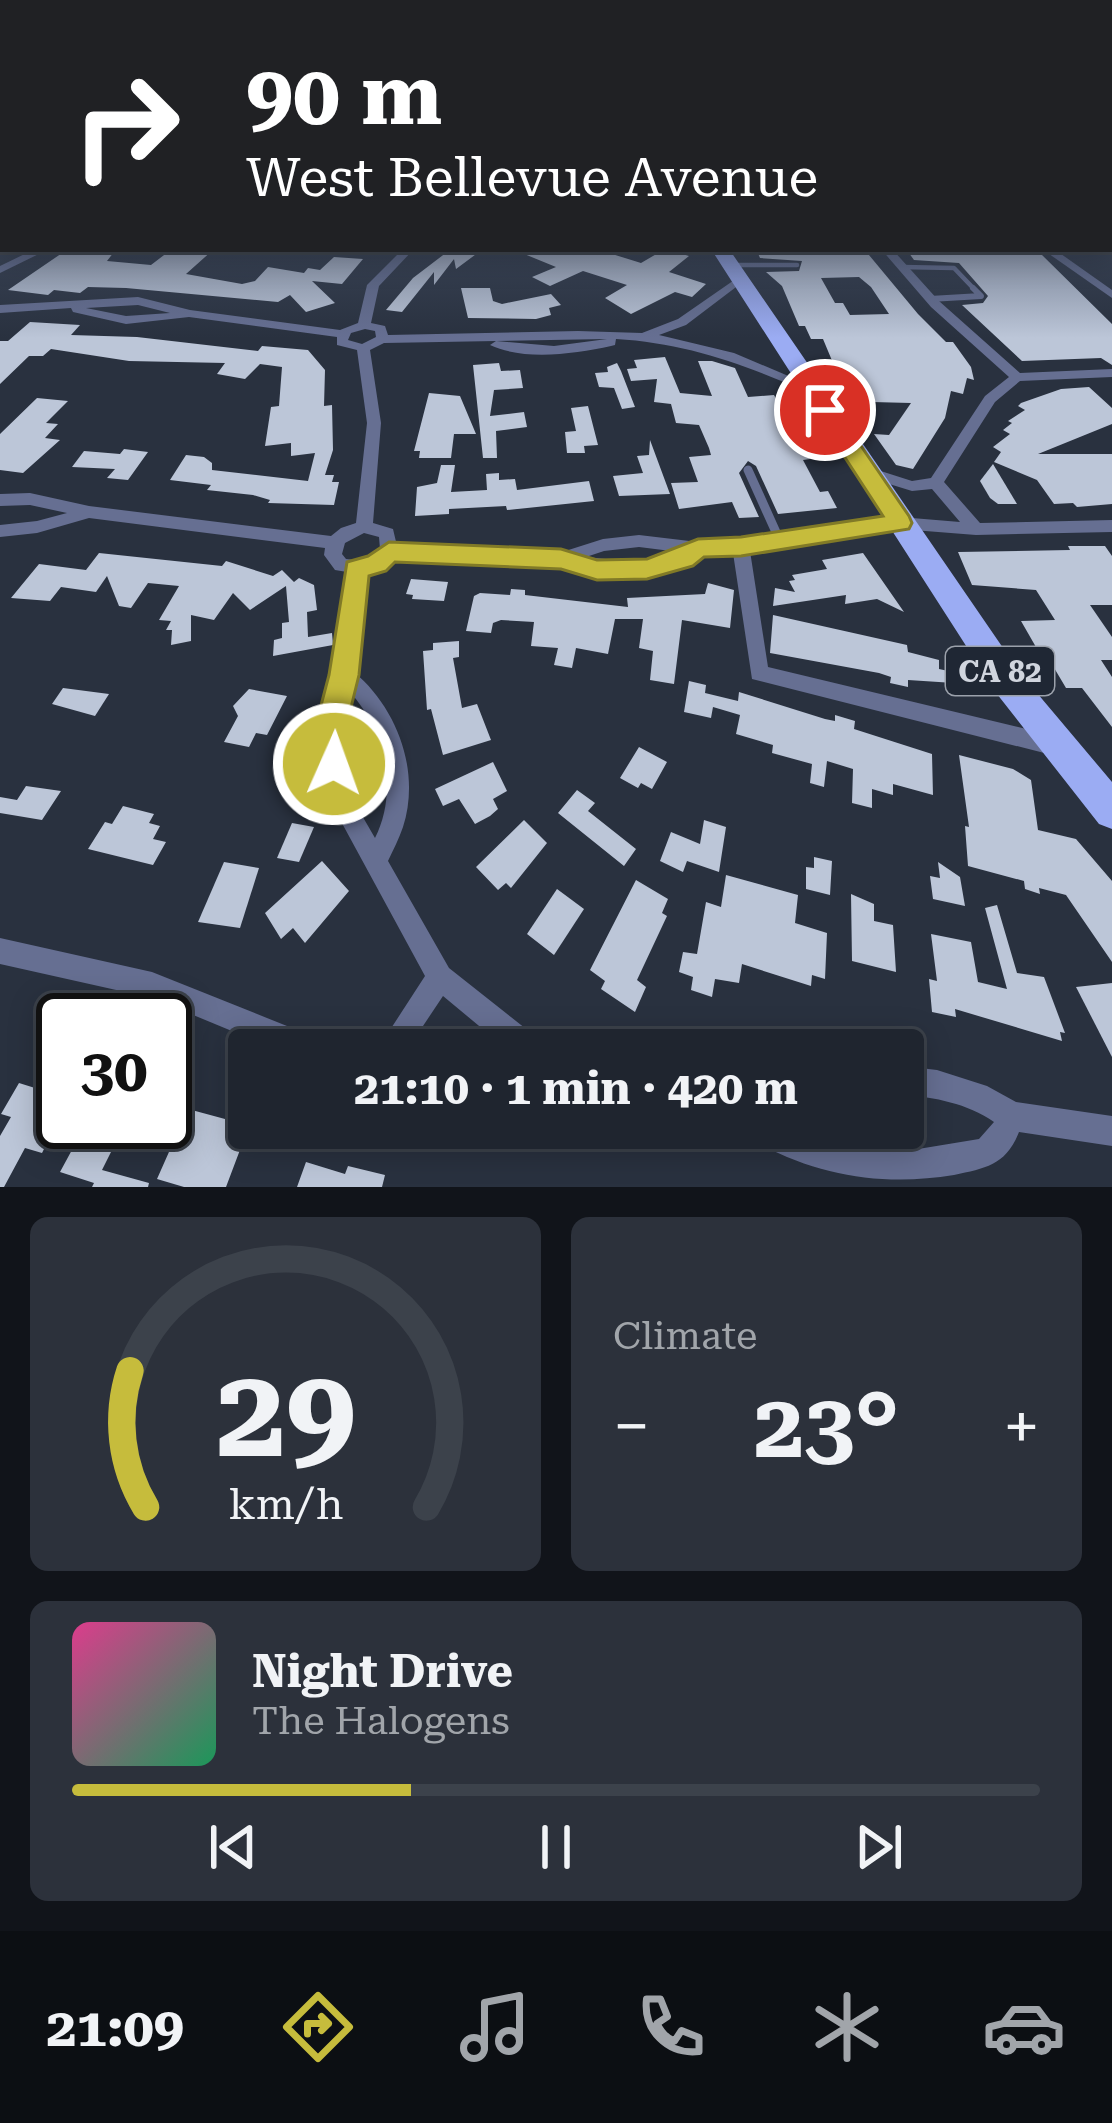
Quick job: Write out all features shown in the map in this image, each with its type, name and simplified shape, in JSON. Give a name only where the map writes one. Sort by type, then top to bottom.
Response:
[{"type":"main road","name":"CA 82","points":[[730,265],[900,523],[1056,746],[1112,811]]},
{"type":"street","points":[[0,270],[38,252]]},
{"type":"street","points":[[364,325],[373,285],[404,252]]},
{"type":"street","points":[[889,252],[931,299],[1017,377]]},
{"type":"street","points":[[1051,252],[1112,295]]},
{"type":"street","points":[[643,337],[682,322],[730,265]]},
{"type":"street","points":[[1095,282],[1112,280]]},
{"type":"street","points":[[0,309],[71,306],[126,320],[190,314],[342,334],[364,325],[381,329],[382,339]]},
{"type":"street","points":[[342,334],[344,345],[363,348],[382,339],[475,341],[532,351],[577,350],[643,337],[713,351],[812,389]]},
{"type":"street","points":[[363,348],[374,423],[364,527]]},
{"type":"street","points":[[936,483],[990,399],[1017,377],[1112,373]]},
{"type":"street","points":[[866,471],[912,486],[936,483]]},
{"type":"street","points":[[936,483],[976,529]]},
{"type":"street","points":[[0,500],[30,500],[89,512],[335,543],[347,532],[364,527],[387,533],[389,552]]},
{"type":"street","points":[[0,531],[37,527],[89,512]]},
{"type":"street","points":[[561,559],[603,544],[639,541],[741,547],[900,523],[976,529],[1112,526]]},
{"type":"street","points":[[335,543],[336,560],[356,569],[376,564],[389,552],[561,559],[597,570],[647,569],[683,559],[698,548]]},
{"type":"street","points":[[741,547],[760,673],[1056,746]]},
{"type":"street","points":[[356,569],[344,675],[329,732],[342,803],[440,977],[504,1029]]},
{"type":"street","points":[[344,675],[367,692],[390,733],[397,778],[395,815],[376,862]]},
{"type":"street","points":[[0,951],[152,985],[260,1029]]},
{"type":"street","points":[[405,1029],[440,977]]},
{"type":"street","points":[[924,1082],[987,1100],[1011,1116],[1112,1131]]},
{"type":"street","points":[[792,1149],[868,1166],[926,1167],[989,1151],[1002,1139],[1011,1116]]},
{"type":"lane","points":[[730,265],[796,265]]},
{"type":"lane","points":[[902,267],[954,268],[981,296],[931,299]]},
{"type":"lane","points":[[748,470],[780,541]]},
{"type":"building","points":[[64,252],[114,252],[107,261],[151,265],[168,252],[211,252],[186,274],[242,284],[255,281],[268,267],[304,273],[308,268],[320,270],[334,257],[363,259],[342,284],[312,281],[335,303],[306,312],[290,295],[278,302],[126,288],[88,287],[80,293],[54,290],[48,295],[8,290]]},
{"type":"building","points":[[447,252],[479,252],[456,269],[454,259],[434,285],[434,272],[402,312],[386,310],[413,278]]},
{"type":"building","points":[[519,252],[606,252],[641,263],[660,252],[675,252],[689,256],[669,272],[706,284],[692,297],[675,292],[631,314],[605,298],[627,285],[583,271],[550,286],[532,277],[556,267]]},
{"type":"building","points":[[757,252],[866,252],[971,367],[974,380],[967,378],[963,394],[951,391],[945,418],[913,469],[896,465],[874,434],[889,435],[911,403],[872,402],[864,384],[845,383],[839,362],[833,363],[823,339],[811,339],[805,326],[799,326],[782,286],[766,272],[799,271],[802,261],[760,258]],"holes":[[[859,277],[889,314],[850,315],[843,303],[835,303],[821,278]]]},
{"type":"building","points":[[908,252],[1042,255],[1112,324],[1112,365],[1101,358],[1022,361],[962,305],[983,303],[988,296],[959,263],[914,260]]},
{"type":"building","points":[[461,288],[490,288],[493,301],[502,304],[551,294],[561,305],[549,308],[551,315],[536,319],[468,318]]},
{"type":"building","points":[[30,322],[80,325],[71,335],[137,337],[258,351],[262,346],[308,350],[325,370],[324,406],[332,405],[333,450],[325,475],[334,475],[332,482],[339,482],[334,505],[268,503],[270,500],[253,495],[207,490],[211,485],[170,480],[186,455],[204,457],[212,463],[212,470],[308,481],[315,453],[291,456],[291,443],[265,446],[271,407],[279,406],[282,367],[260,364],[245,379],[217,374],[225,363],[129,361],[51,349],[43,356],[29,356],[0,384],[0,341],[8,341]]},
{"type":"building","points":[[665,357],[680,393],[712,396],[698,361],[712,361],[735,368],[748,397],[774,395],[810,459],[803,460],[820,492],[828,491],[837,508],[778,514],[756,466],[748,461],[739,473],[759,517],[739,518],[732,502],[679,509],[671,483],[698,482],[689,457],[711,455],[709,448],[699,425],[676,423],[671,404],[654,402],[657,379],[631,381],[627,369],[637,368],[634,360]]},
{"type":"building","points":[[499,363],[501,371],[520,370],[523,388],[494,390],[490,416],[524,412],[527,427],[496,431],[497,458],[483,458],[473,365]]},
{"type":"building","points":[[617,363],[635,407],[622,409],[614,388],[599,387],[595,373],[608,372],[607,367]]},
{"type":"building","points":[[1089,387],[1112,408],[1112,424],[1038,454],[1112,454],[1112,504],[1054,504],[1037,480],[994,462],[1001,452],[993,447],[1010,434],[1003,430],[1025,410],[1018,406],[1021,403],[1061,389]]},
{"type":"building","points":[[429,393],[460,396],[476,434],[454,434],[451,458],[419,458],[420,451],[414,451]]},
{"type":"building","points":[[37,398],[68,401],[46,423],[58,424],[45,438],[60,440],[23,473],[0,470],[0,434]]},
{"type":"building","points":[[588,406],[598,445],[584,446],[585,453],[567,453],[565,432],[576,431],[571,408]]},
{"type":"building","points":[[650,440],[670,494],[619,496],[613,476],[643,473],[637,456],[649,455]]},
{"type":"building","points":[[124,449],[148,452],[128,480],[107,478],[115,469],[72,467],[84,451],[120,454]]},
{"type":"building","points":[[993,464],[1017,504],[998,504],[990,498],[980,481]]},
{"type":"building","points":[[441,465],[455,465],[451,492],[487,490],[486,474],[499,473],[499,480],[515,479],[517,490],[589,481],[594,501],[507,510],[506,506],[449,509],[449,514],[415,516],[417,487],[437,483]]},
{"type":"building","points":[[1068,546],[1105,546],[1112,556],[1112,605],[1090,605],[1112,637],[1112,660],[1101,660],[1112,677],[1112,727],[1082,688],[1066,688],[1021,621],[1055,620],[1036,590],[972,585],[958,552],[1070,550]]},
{"type":"building","points":[[99,553],[222,566],[226,561],[273,576],[282,570],[294,582],[299,578],[314,585],[317,610],[307,612],[308,637],[332,633],[333,645],[273,656],[274,640],[282,638],[282,623],[289,622],[286,586],[250,610],[233,593],[214,620],[191,615],[191,641],[171,645],[172,630],[166,630],[171,621],[159,620],[179,586],[148,583],[131,608],[119,606],[107,576],[96,592],[61,587],[50,601],[11,598],[39,564],[86,570]]},
{"type":"building","points":[[863,553],[904,612],[877,599],[845,604],[846,595],[773,606],[775,588],[795,592],[789,581],[795,580],[792,575],[827,569],[822,560]]},
{"type":"building","points":[[411,579],[448,582],[444,601],[412,599],[413,595],[406,594]]},
{"type":"building","points":[[708,583],[734,590],[730,628],[682,620],[674,684],[650,680],[653,651],[639,648],[643,619],[615,619],[608,654],[576,648],[572,668],[554,665],[558,648],[531,646],[534,622],[501,620],[493,623],[491,633],[466,631],[474,596],[480,593],[510,595],[511,589],[525,590],[525,595],[628,607],[627,598],[705,594]]},
{"type":"building","points":[[773,615],[907,645],[908,652],[939,660],[939,669],[953,672],[954,683],[908,680],[908,687],[890,683],[891,677],[879,673],[770,653]]},
{"type":"building","points":[[459,641],[459,657],[453,658],[462,708],[477,704],[491,740],[443,755],[431,709],[427,710],[423,651],[433,650],[433,643]]},
{"type":"building","points":[[689,681],[706,685],[705,693],[738,701],[739,692],[825,719],[835,721],[835,715],[855,721],[854,729],[932,754],[933,795],[893,784],[893,795],[872,789],[872,808],[852,803],[853,769],[827,761],[824,787],[810,783],[812,764],[772,753],[773,745],[736,734],[740,715],[713,707],[711,718],[684,712]]},
{"type":"building","points":[[63,688],[109,694],[95,716],[52,704]]},
{"type":"building","points":[[249,689],[287,696],[267,735],[256,733],[249,747],[224,742],[238,716],[233,706]]},
{"type":"building","points":[[639,747],[667,762],[652,789],[641,783],[638,788],[620,778]]},
{"type":"building","points":[[959,755],[1013,769],[1031,780],[1038,830],[1076,839],[1112,881],[1112,962],[1066,895],[1039,888],[1040,894],[1025,889],[1024,881],[968,866],[965,826],[969,827]]},
{"type":"building","points":[[493,762],[507,791],[493,799],[498,809],[475,824],[459,799],[443,806],[435,789]]},
{"type":"building","points":[[26,786],[61,791],[42,820],[0,813],[0,797],[17,800]]},
{"type":"building","points":[[577,790],[595,803],[588,811],[636,849],[624,866],[558,813]]},
{"type":"building","points":[[123,806],[154,814],[149,823],[160,826],[153,839],[166,842],[153,865],[88,849],[105,822],[112,824]]},
{"type":"building","points":[[524,820],[547,843],[511,888],[506,883],[498,890],[476,867]]},
{"type":"building","points":[[704,820],[726,827],[719,872],[687,861],[683,872],[660,861],[671,832],[700,844]]},
{"type":"building","points":[[292,823],[314,827],[299,862],[277,858]]},
{"type":"building","points":[[814,857],[832,861],[830,895],[806,889],[806,867],[814,868]]},
{"type":"building","points":[[322,861],[349,891],[305,943],[293,928],[281,939],[265,913]]},
{"type":"building","points":[[224,862],[259,868],[240,928],[198,922]]},
{"type":"building","points":[[938,862],[960,877],[965,906],[933,899],[930,876],[940,878]]},
{"type":"building","points":[[726,875],[798,895],[795,923],[827,933],[825,979],[812,975],[811,986],[742,964],[739,983],[715,979],[712,997],[691,990],[693,977],[679,972],[683,952],[697,954],[706,902],[721,907]]},
{"type":"building","points":[[636,880],[668,899],[662,913],[667,916],[637,980],[646,987],[635,1012],[601,989],[605,981],[590,970]]},
{"type":"building","points":[[557,889],[584,909],[554,955],[527,934]]},
{"type":"building","points":[[851,894],[874,904],[874,921],[893,925],[896,972],[852,961]]},
{"type":"building","points":[[997,905],[1017,973],[1044,977],[1065,1033],[1060,1032],[1062,1041],[955,1009],[956,1017],[932,1012],[929,979],[937,981],[931,934],[971,942],[978,982],[1007,989],[985,908]]},
{"type":"building","points":[[1112,983],[1112,1057],[1076,987]]},
{"type":"building","points":[[19,1083],[36,1088],[36,1149],[44,1149],[42,1153],[25,1148],[4,1187],[0,1187],[0,1136],[11,1117],[1,1114]]},
{"type":"building","points":[[192,1110],[225,1119],[228,1112],[228,1149],[240,1149],[226,1187],[184,1187],[157,1179],[170,1149],[192,1149]]},
{"type":"building","points":[[72,1149],[112,1149],[102,1170],[149,1183],[148,1187],[92,1187],[94,1183],[60,1172]]},
{"type":"building","points":[[306,1162],[345,1174],[348,1166],[385,1175],[382,1187],[297,1187]]},
{"type":"route","points":[[334,764],[329,732],[344,675],[356,569],[376,564],[389,552],[561,559],[597,570],[647,569],[683,559],[698,548],[741,547],[900,523],[825,410]]}]
